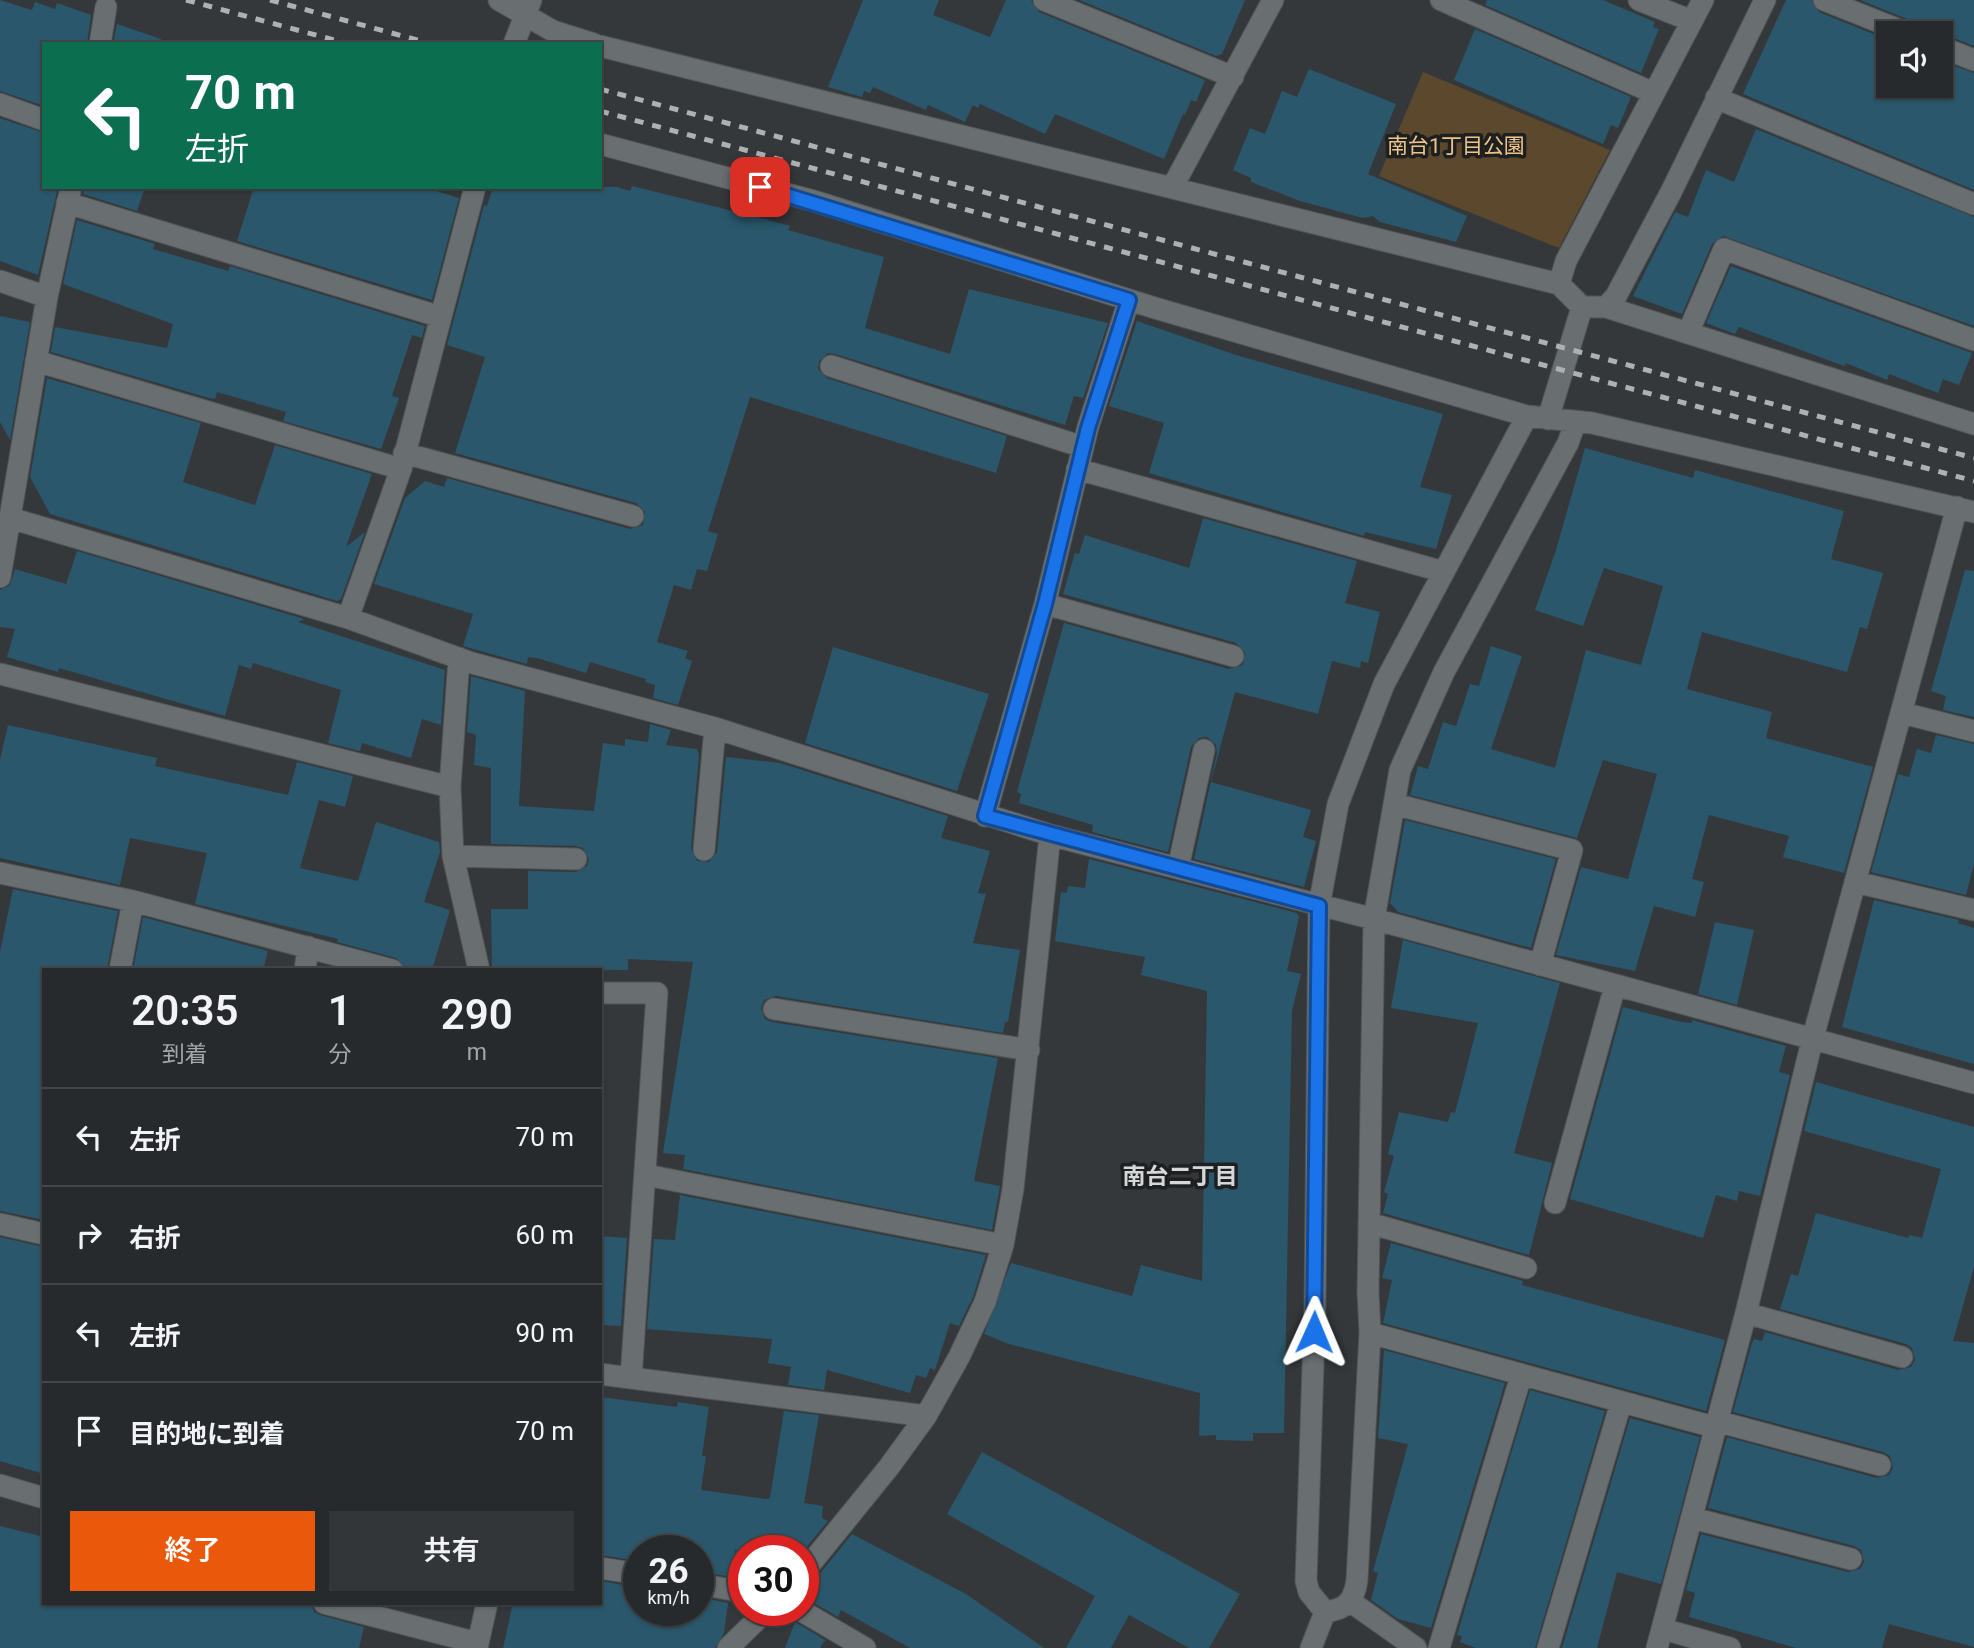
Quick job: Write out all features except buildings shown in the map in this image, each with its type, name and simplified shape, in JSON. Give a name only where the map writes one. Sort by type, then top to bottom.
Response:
[{"type":"street","points":[[499,0],[527,8],[553,32],[587,42]]},
{"type":"street","points":[[1044,0],[1233,77]]},
{"type":"street","points":[[1173,186],[1273,0]]},
{"type":"street","points":[[1441,0],[1654,93]]},
{"type":"street","points":[[1639,0],[1692,21]]},
{"type":"street","points":[[1559,284],[1566,261],[1703,0]]},
{"type":"street","points":[[1606,307],[1616,296],[1671,192],[1765,0]]},
{"type":"street","points":[[1824,0],[1877,21]]},
{"type":"street","points":[[100,42],[106,7]]},
{"type":"street","points":[[515,42],[527,8]]},
{"type":"street","points":[[602,47],[846,109],[1173,186],[1559,284],[1581,307],[1606,307],[1974,424]]},
{"type":"street","points":[[1953,52],[1974,60]]},
{"type":"street","points":[[1716,99],[1974,204]]},
{"type":"street","points":[[0,104],[42,119]]},
{"type":"street","points":[[602,145],[814,201],[1129,300],[1537,417],[1605,426],[1966,509],[1902,713],[1855,882],[1660,1639],[1730,1648]]},
{"type":"street","points":[[348,618],[403,461],[474,189]]},
{"type":"street","points":[[0,577],[47,297],[69,195],[441,317]]},
{"type":"street","points":[[1688,333],[1724,249],[1974,340]]},
{"type":"street","points":[[0,281],[47,297]]},
{"type":"street","points":[[985,816],[1045,604],[1083,447],[1129,300]]},
{"type":"street","points":[[1325,1612],[1309,1592],[1306,1581],[1315,1304],[1319,906],[1338,804],[1384,684],[1444,572],[1537,417],[1581,307]]},
{"type":"street","points":[[36,361],[403,461],[633,516]]},
{"type":"street","points":[[831,366],[1083,447]]},
{"type":"street","points":[[1325,1612],[1342,1610],[1351,1602],[1357,1580],[1370,1333],[1374,919],[1399,770],[1444,672],[1568,443],[1575,423]]},
{"type":"street","points":[[1077,470],[1444,572]]},
{"type":"street","points":[[10,518],[348,618],[459,658],[715,727],[1050,835],[1374,919],[1812,1041],[1974,1083]]},
{"type":"street","points":[[1045,604],[1233,656]]},
{"type":"street","points":[[459,658],[450,787],[453,856],[479,968]]},
{"type":"street","points":[[0,674],[450,787]]},
{"type":"street","points":[[1902,713],[1974,731]]},
{"type":"street","points":[[704,850],[715,727]]},
{"type":"street","points":[[1178,868],[1203,750]]},
{"type":"street","points":[[1394,804],[1572,850],[1540,965]]},
{"type":"street","points":[[819,1553],[889,1467],[926,1416],[985,1302],[1003,1245],[1029,1050],[1050,835]]},
{"type":"street","points":[[453,856],[576,859]]},
{"type":"street","points":[[0,873],[133,901],[385,968]]},
{"type":"street","points":[[1855,882],[1974,910]]},
{"type":"street","points":[[120,968],[133,901]]},
{"type":"street","points":[[305,968],[307,947]]},
{"type":"street","points":[[1555,1203],[1615,986]]},
{"type":"street","points":[[602,993],[657,993],[631,1378]]},
{"type":"street","points":[[774,1009],[1029,1050]]},
{"type":"street","points":[[646,1175],[1003,1245]]},
{"type":"street","points":[[1369,1223],[1526,1268]]},
{"type":"street","points":[[0,1224],[42,1234]]},
{"type":"street","points":[[1746,1313],[1902,1357]]},
{"type":"street","points":[[1370,1333],[1621,1403],[1880,1465]]},
{"type":"street","points":[[602,1374],[926,1416]]},
{"type":"street","points":[[1439,1648],[1521,1376]]},
{"type":"street","points":[[1548,1648],[1621,1403]]},
{"type":"street","points":[[0,1485],[42,1497]]},
{"type":"street","points":[[1692,1518],[1851,1559]]},
{"type":"street","points":[[602,1568],[623,1572]]},
{"type":"street","points":[[1351,1602],[1416,1648]]},
{"type":"street","points":[[331,1605],[477,1646],[487,1605]]},
{"type":"street","points":[[1311,1648],[1325,1612]]},
{"type":"street","points":[[819,1621],[865,1648]]},
{"type":"street","points":[[728,1648],[751,1626]]},
{"type":"green space","name":"南台1丁目公園","points":[[1423,72],[1610,150],[1559,248],[1379,176]]},
{"type":"railway","points":[[186,0],[342,42]]},
{"type":"railway","points":[[270,0],[425,42]]},
{"type":"railway","points":[[602,90],[1974,458]]},
{"type":"railway","points":[[602,112],[1974,481]]},
{"type":"district","name":"南台二丁目","points":[[1180,1176]]},
{"type":"route","points":[[760,187],[814,201],[1129,300],[1088,428],[1045,604],[985,816],[1319,906],[1314,1332]]}]
